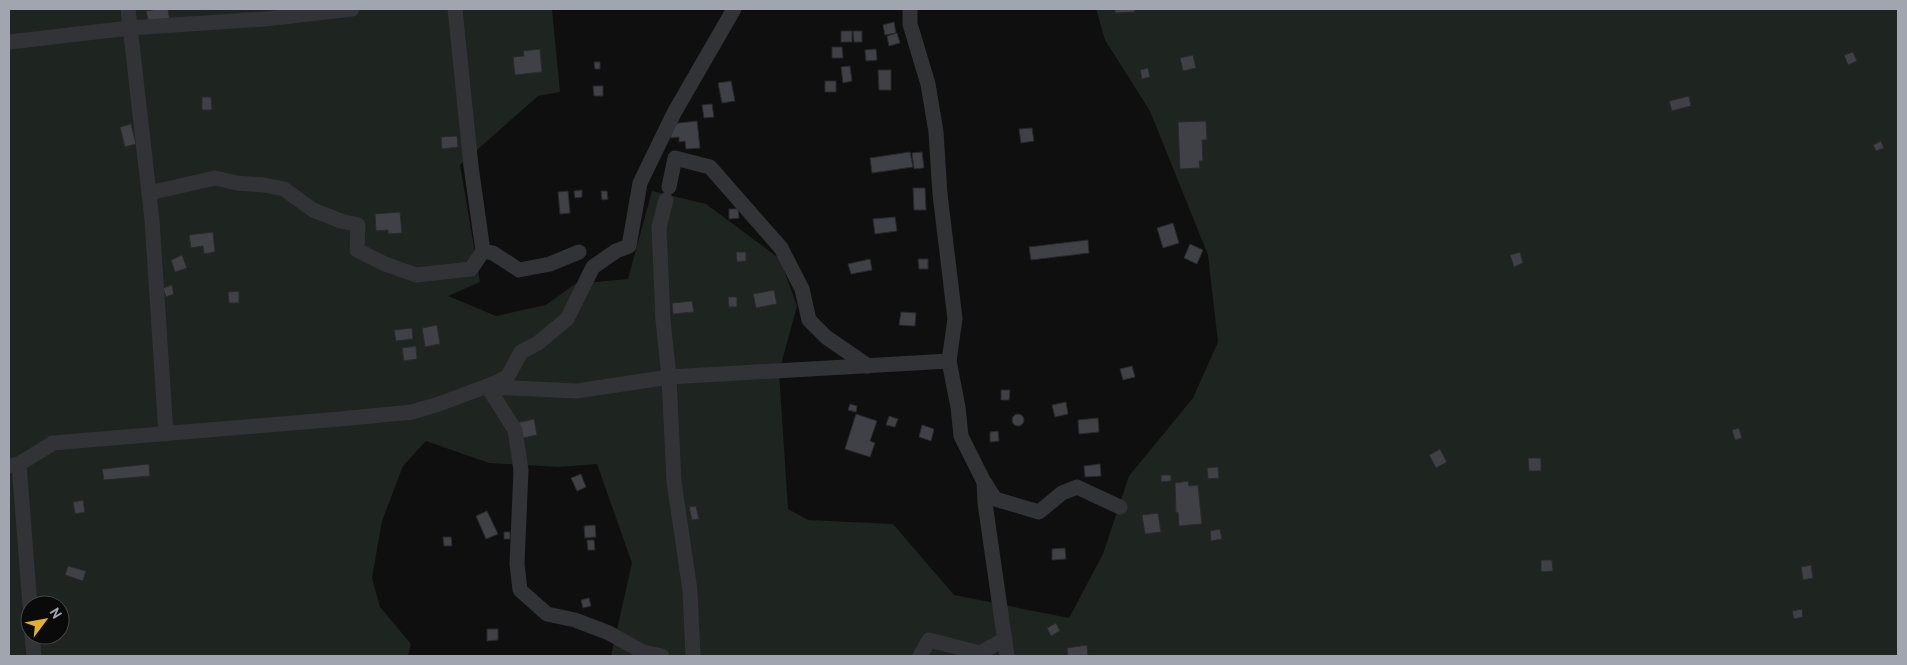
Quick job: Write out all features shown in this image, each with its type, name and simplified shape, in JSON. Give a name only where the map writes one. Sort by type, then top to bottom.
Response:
[{"type":"street","points":[[128,9],[152,220],[166,434]]},
{"type":"street","points":[[9,42],[130,28],[265,19],[352,9]]},
{"type":"street","points":[[149,193],[215,178],[284,189],[313,210],[341,221],[358,225],[357,250],[385,264],[416,275],[470,269],[483,251],[471,166],[455,9]]},
{"type":"street","points":[[29,595],[14,465],[53,443],[412,412],[487,386],[508,376],[521,352],[538,342],[567,319],[593,267],[616,251],[629,246],[640,183],[674,113],[734,9]]},
{"type":"street","points":[[910,9],[910,24],[928,84],[936,132],[940,194],[955,319],[949,361],[958,407],[961,436],[984,482],[995,499],[1006,504],[1039,512],[1062,493],[1077,486],[1120,507]]},
{"type":"street","points":[[692,656],[690,590],[674,482],[669,378],[663,320],[660,227],[675,158],[710,166],[781,248],[802,289],[809,320],[826,337],[868,366]]},
{"type":"street","points":[[483,251],[493,254],[519,270],[550,264],[579,252]]},
{"type":"street","points":[[487,386],[577,390],[669,378],[949,361]]},
{"type":"street","points":[[487,386],[515,430],[521,470],[517,564],[520,590],[547,614],[575,620],[609,632],[643,652],[662,656]]},
{"type":"street","points":[[984,482],[985,503],[1007,656]]},
{"type":"street","points":[[920,656],[929,640],[980,653],[1005,639]]},
{"type":"shaded area","points":[[9,9],[552,9],[560,92],[538,96],[460,165],[480,282],[448,296],[496,316],[546,305],[575,284],[628,279],[652,191],[706,204],[780,259],[797,306],[779,372],[788,509],[808,520],[893,524],[954,595],[1069,618],[1103,554],[1129,476],[1193,398],[1218,342],[1208,255],[1150,111],[1105,40],[1096,9],[1898,9],[1898,656],[611,656],[632,563],[597,464],[559,467],[489,463],[426,441],[403,466],[382,521],[372,578],[380,607],[411,644],[408,656],[9,656]]},
{"type":"building","points":[[168,9],[170,22],[149,25],[146,11]]},
{"type":"building","points":[[1115,9],[1135,9],[1135,12],[1115,13]]},
{"type":"building","points":[[894,22],[896,33],[885,35],[883,25]]},
{"type":"building","points":[[841,31],[852,31],[852,42],[841,42]]},
{"type":"building","points":[[853,31],[862,31],[862,42],[854,42]]},
{"type":"building","points":[[897,33],[900,43],[889,46],[887,36]]},
{"type":"building","points":[[832,47],[842,47],[843,58],[832,58]]},
{"type":"building","points":[[540,49],[542,72],[515,75],[513,57],[524,56],[523,51]]},
{"type":"building","points":[[876,49],[877,60],[866,61],[865,50]]},
{"type":"building","points":[[1853,52],[1857,61],[1848,65],[1844,55]]},
{"type":"building","points":[[1193,55],[1196,68],[1183,71],[1180,58]]},
{"type":"building","points":[[594,62],[600,62],[600,69],[595,69]]},
{"type":"building","points":[[850,66],[852,81],[843,83],[841,67]]},
{"type":"building","points":[[1148,68],[1150,77],[1142,79],[1140,70]]},
{"type":"building","points":[[878,70],[891,70],[891,90],[879,90]]},
{"type":"building","points":[[731,81],[735,101],[722,103],[718,83]]},
{"type":"building","points":[[825,81],[836,81],[836,92],[825,92]]},
{"type":"building","points":[[593,86],[603,86],[603,96],[594,96]]},
{"type":"building","points":[[1689,96],[1691,106],[1672,111],[1669,101]]},
{"type":"building","points":[[202,97],[211,97],[212,110],[202,110]]},
{"type":"building","points":[[712,104],[714,117],[704,118],[702,105]]},
{"type":"building","points":[[697,121],[700,148],[686,149],[685,141],[679,142],[679,137],[671,138],[670,124]]},
{"type":"building","points":[[1206,121],[1207,140],[1202,140],[1203,161],[1199,161],[1200,168],[1180,169],[1178,122]]},
{"type":"building","points":[[131,124],[136,144],[125,147],[120,127]]},
{"type":"building","points":[[1032,128],[1034,141],[1021,143],[1019,129]]},
{"type":"building","points":[[457,136],[458,147],[442,149],[441,137]]},
{"type":"building","points":[[1881,141],[1884,148],[1876,151],[1873,145]]},
{"type":"building","points":[[910,152],[913,167],[872,173],[870,158]]},
{"type":"building","points":[[922,152],[924,168],[914,169],[912,153]]},
{"type":"building","points":[[913,188],[925,188],[926,210],[914,210]]},
{"type":"building","points":[[582,190],[582,197],[575,198],[574,191]]},
{"type":"building","points":[[568,191],[570,213],[560,214],[558,192]]},
{"type":"building","points":[[601,191],[607,191],[608,199],[602,200]]},
{"type":"building","points":[[729,209],[738,209],[739,218],[729,219]]},
{"type":"building","points":[[400,212],[402,233],[388,234],[388,230],[376,231],[375,214]]},
{"type":"building","points":[[895,217],[897,231],[875,234],[873,219]]},
{"type":"building","points":[[1173,223],[1179,243],[1163,248],[1157,228]]},
{"type":"building","points":[[213,232],[215,252],[204,254],[203,246],[191,248],[189,235]]},
{"type":"building","points":[[1088,240],[1089,253],[1031,260],[1029,247]]},
{"type":"building","points":[[1190,244],[1203,250],[1197,264],[1184,258]]},
{"type":"building","points":[[736,252],[746,252],[746,261],[737,262]]},
{"type":"building","points":[[1520,252],[1523,263],[1514,267],[1510,255]]},
{"type":"building","points":[[182,255],[187,268],[175,272],[171,260]]},
{"type":"building","points":[[870,259],[872,270],[851,274],[848,264]]},
{"type":"building","points":[[918,259],[928,259],[928,269],[919,269]]},
{"type":"building","points":[[172,285],[174,294],[166,297],[163,288]]},
{"type":"building","points":[[774,290],[777,304],[756,308],[753,294]]},
{"type":"building","points":[[239,291],[239,303],[229,303],[228,292]]},
{"type":"building","points":[[728,297],[737,297],[737,307],[729,307]]},
{"type":"building","points":[[692,301],[694,312],[673,314],[672,303]]},
{"type":"building","points":[[901,312],[916,313],[915,326],[899,325]]},
{"type":"building","points":[[437,325],[440,344],[425,347],[422,328]]},
{"type":"building","points":[[412,328],[413,339],[396,341],[394,330]]},
{"type":"building","points":[[416,346],[417,359],[404,361],[402,348]]},
{"type":"building","points":[[1132,366],[1135,377],[1123,380],[1120,369]]},
{"type":"building","points":[[1001,390],[1010,390],[1009,400],[1001,400]]},
{"type":"building","points":[[1066,402],[1068,414],[1055,417],[1052,405]]},
{"type":"building","points":[[850,404],[857,406],[856,412],[848,410]]},
{"type":"building","points":[[856,414],[877,421],[870,441],[875,443],[870,457],[845,449]]},
{"type":"building","points":[[1018,414],[1024,420],[1018,426],[1012,420]]},
{"type":"building","points":[[889,416],[898,419],[895,427],[886,425]]},
{"type":"building","points":[[1098,418],[1099,432],[1079,434],[1078,420]]},
{"type":"building","points":[[534,419],[537,435],[519,439],[516,423]]},
{"type":"building","points":[[922,425],[934,429],[931,441],[919,437]]},
{"type":"building","points":[[1739,428],[1742,438],[1735,440],[1732,430]]},
{"type":"building","points":[[998,431],[999,441],[990,442],[990,432]]},
{"type":"building","points":[[1440,449],[1447,462],[1436,468],[1429,455]]},
{"type":"building","points":[[1528,458],[1541,458],[1541,471],[1529,471]]},
{"type":"building","points":[[149,464],[150,476],[104,480],[102,469]]},
{"type":"building","points":[[1100,464],[1101,476],[1085,477],[1084,466]]},
{"type":"building","points":[[1218,467],[1219,478],[1208,479],[1207,468]]},
{"type":"building","points":[[581,474],[586,487],[577,491],[571,478]]},
{"type":"building","points":[[1161,475],[1171,475],[1171,481],[1161,482]]},
{"type":"building","points":[[1188,481],[1189,486],[1198,485],[1202,524],[1179,526],[1178,512],[1176,513],[1175,483]]},
{"type":"building","points":[[83,500],[85,512],[75,514],[73,502]]},
{"type":"building","points":[[696,506],[699,519],[692,520],[689,507]]},
{"type":"building","points":[[487,511],[498,534],[486,539],[476,516]]},
{"type":"building","points":[[1158,513],[1161,532],[1145,534],[1142,515]]},
{"type":"building","points":[[595,525],[596,537],[585,538],[584,526]]},
{"type":"building","points":[[1220,529],[1222,539],[1211,541],[1210,531]]},
{"type":"building","points":[[504,532],[510,532],[510,539],[504,539]]},
{"type":"building","points":[[443,537],[451,537],[452,546],[444,546]]},
{"type":"building","points":[[587,540],[594,540],[595,550],[588,550]]},
{"type":"building","points":[[1065,548],[1066,559],[1052,560],[1052,549]]},
{"type":"building","points":[[1541,560],[1552,560],[1553,571],[1541,572]]},
{"type":"building","points":[[1811,565],[1813,578],[1803,580],[1801,567]]},
{"type":"building","points":[[68,566],[86,571],[83,581],[65,575]]},
{"type":"building","points":[[589,598],[591,606],[583,608],[581,600]]},
{"type":"building","points":[[1802,609],[1803,617],[1794,619],[1792,611]]},
{"type":"building","points":[[1056,623],[1060,631],[1051,636],[1047,628]]},
{"type":"building","points":[[487,629],[498,629],[498,640],[487,641]]},
{"type":"building","points":[[1087,645],[1088,656],[1068,656],[1067,648]]}]
